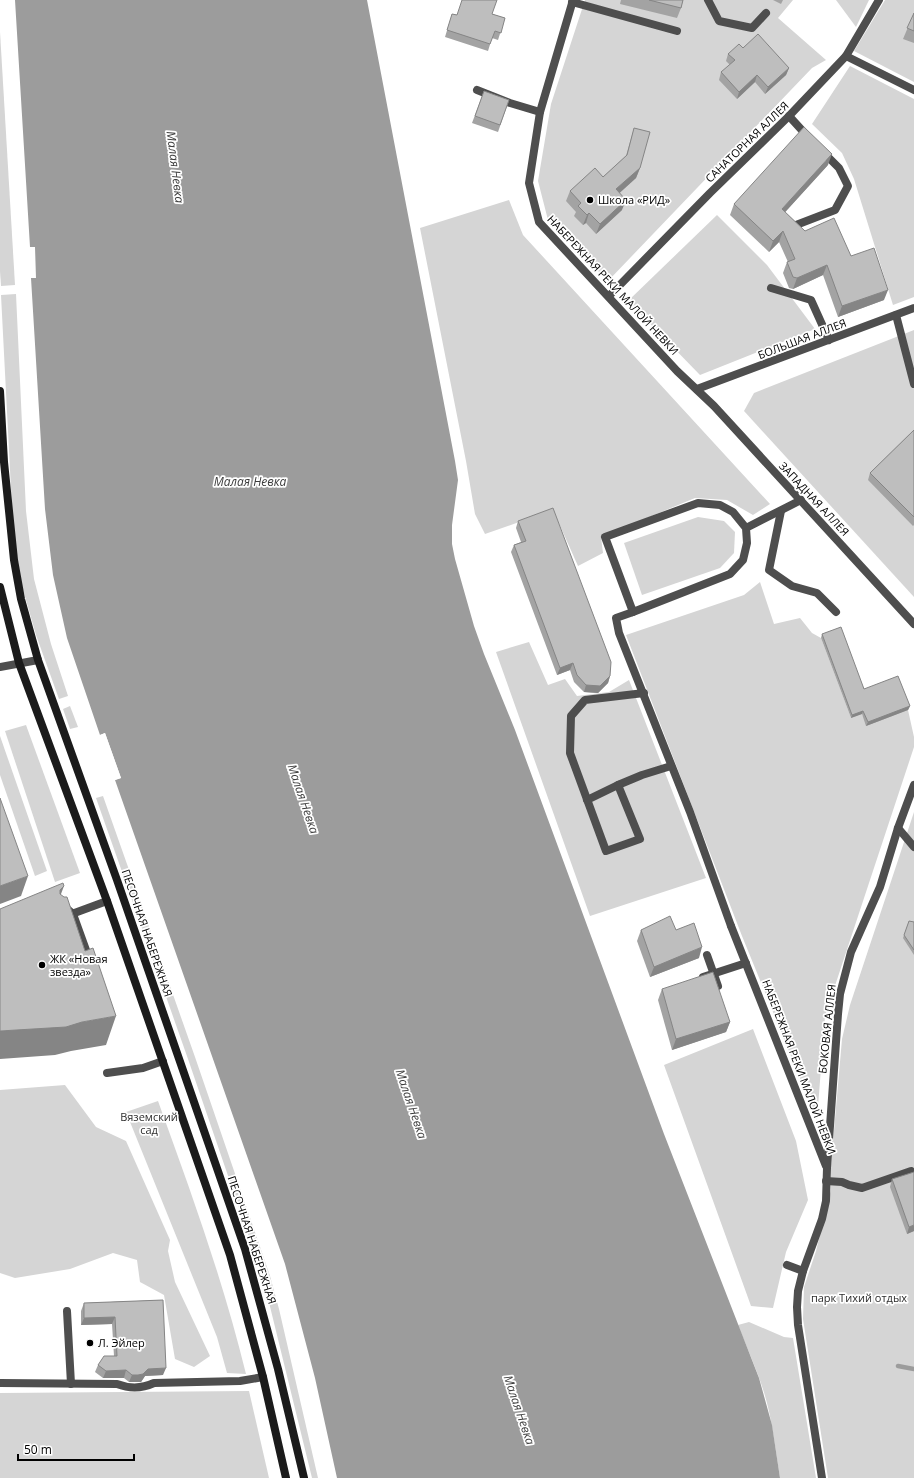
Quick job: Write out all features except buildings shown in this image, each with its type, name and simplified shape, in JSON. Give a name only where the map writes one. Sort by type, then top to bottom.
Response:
[{"type":"main road","name":"ПЕСОЧНАЯ НАБЕРЕЖНАЯ","points":[[0,391],[4,462],[14,560],[21,599],[38,660],[117,880],[245,1249],[278,1369],[304,1478]]},
{"type":"main road","points":[[0,587],[19,664],[107,901],[230,1255],[263,1377],[286,1478]]},
{"type":"street","points":[[708,0],[719,21],[732,24],[752,28],[766,12]]},
{"type":"street","name":"САНАТОРНАЯ АЛЛЕЯ","points":[[609,296],[710,193],[789,116],[846,56],[879,0]]},
{"type":"street","points":[[572,1],[677,31]]},
{"type":"street","name":"НАБЕРЕЖНАЯ РЕКИ МАЛОЙ НЕВКИ","points":[[572,1],[540,112],[528,183],[539,222],[677,371],[697,389]]},
{"type":"street","points":[[846,56],[914,90]]},
{"type":"street","points":[[477,90],[510,103],[540,112]]},
{"type":"street","points":[[789,116],[839,168],[848,186],[835,210],[796,224]]},
{"type":"street","points":[[771,288],[811,300],[829,340]]},
{"type":"street","name":"БОЛЬШАЯ АЛЛЕЯ","points":[[697,389],[914,308]]},
{"type":"street","points":[[896,315],[914,384]]},
{"type":"street","name":"ЗАПАДНАЯ АЛЛЕЯ","points":[[697,389],[914,624]]},
{"type":"street","points":[[746,528],[801,500]]},
{"type":"street","points":[[698,503],[720,505],[733,512],[746,528],[747,543],[743,560],[730,574],[633,612],[605,537],[698,503]]},
{"type":"street","points":[[781,511],[769,570],[792,586],[818,593],[836,612]]},
{"type":"street","name":"НАБЕРЕЖНАЯ РЕКИ МАЛОЙ НЕВКИ","points":[[633,612],[616,618],[619,633],[690,812],[731,926],[827,1168],[826,1201],[822,1219],[803,1271],[798,1291],[797,1307],[798,1325],[822,1478]]},
{"type":"street","points":[[0,667],[38,660]]},
{"type":"street","points":[[618,785],[640,839],[606,851],[570,753],[571,716],[585,700],[644,693]]},
{"type":"street","points":[[587,800],[642,775],[671,766]]},
{"type":"street","name":"БОКОВАЯ АЛЛЕЯ","points":[[827,1168],[838,1014],[840,994],[845,971],[858,933],[880,887],[898,828],[914,785]]},
{"type":"street","points":[[898,828],[914,847]]},
{"type":"street","points":[[58,901],[73,914],[93,970]]},
{"type":"street","points":[[61,918],[107,901]]},
{"type":"street","points":[[707,955],[718,986]]},
{"type":"street","points":[[692,981],[746,963]]},
{"type":"street","points":[[107,1073],[130,1070],[163,1061]]},
{"type":"street","points":[[826,1181],[842,1182],[862,1188],[911,1171]]},
{"type":"street","points":[[787,1264],[803,1271]]},
{"type":"street","points":[[67,1311],[71,1384]]},
{"type":"street","points":[[0,1383],[117,1384],[125,1387],[136,1388],[145,1387],[154,1383],[240,1381],[263,1377]]},
{"type":"green space","points":[[585,0],[793,0],[778,18],[826,60],[812,68],[608,281],[548,220],[538,181],[551,104]]},
{"type":"green space","points":[[836,0],[869,0],[856,27]]},
{"type":"green space","points":[[885,0],[914,0],[914,82],[854,51]]},
{"type":"green space","points":[[0,32],[15,285],[1,286],[0,271]]},
{"type":"green space","points":[[850,66],[914,99],[914,297],[893,305],[854,179],[842,153],[812,124]]},
{"type":"green space","points":[[509,200],[523,235],[770,504],[753,515],[727,500],[695,498],[601,537],[603,553],[578,566],[553,510],[485,534],[475,514],[420,228]]},
{"type":"green space","points":[[717,215],[767,265],[815,329],[700,375],[628,301]]},
{"type":"green space","points":[[16,294],[26,511],[34,579],[51,644],[68,696],[59,699],[36,635],[22,586],[16,549],[12,509],[1,295]]},
{"type":"green space","points":[[914,330],[914,597],[744,411],[754,393]]},
{"type":"green space","points":[[698,517],[724,521],[735,532],[734,553],[720,568],[642,595],[624,543]]},
{"type":"green space","points":[[760,582],[774,624],[800,618],[812,633],[821,638],[851,718],[862,714],[867,725],[908,710],[914,737],[914,747],[825,1016],[817,1120],[742,936],[626,635],[744,595]]},
{"type":"green space","points":[[529,642],[548,685],[565,679],[577,696],[609,692],[629,680],[706,878],[590,916],[496,652]]},
{"type":"green space","points":[[70,706],[78,727],[70,729],[63,709]]},
{"type":"green space","points":[[26,725],[80,873],[55,882],[5,731]]},
{"type":"green space","points":[[0,736],[47,871],[35,876],[0,775]]},
{"type":"green space","points":[[103,796],[270,1276],[318,1478],[312,1478],[263,1278],[96,798]]},
{"type":"green space","name":"парк Тихий отдых","points":[[914,812],[914,1478],[828,1478],[803,1319],[804,1287],[816,1251],[831,1190],[831,1165],[842,1039],[850,1005]]},
{"type":"green space","points":[[753,1029],[796,1141],[808,1200],[786,1252],[773,1308],[751,1306],[664,1065]]},
{"type":"green space","points":[[65,1085],[96,1127],[126,1141],[170,1240],[168,1251],[175,1282],[210,1356],[194,1367],[175,1359],[164,1295],[140,1282],[137,1260],[113,1253],[70,1269],[15,1278],[0,1273],[0,1090]]},
{"type":"green space","name":"Вяземский сад","points":[[158,1101],[217,1270],[246,1374],[227,1373],[217,1337],[126,1112]]},
{"type":"green space","points":[[749,1322],[784,1337],[793,1338],[816,1478],[780,1478],[767,1403],[738,1325]]},
{"type":"green space","points":[[249,1391],[269,1478],[0,1478],[0,1393]]},
{"type":"water","name":"Малая Невка","points":[[15,0],[367,0],[458,480],[452,525],[452,544],[455,559],[474,626],[484,654],[515,730],[664,1134],[759,1378],[772,1425],[780,1478],[337,1478],[315,1378],[285,1264],[115,780],[121,778],[105,733],[100,735],[67,638],[53,575],[45,509],[31,278],[36,278],[35,247],[30,247]]},
{"type":"pier","points":[[105,733],[121,778],[115,780],[118,777],[104,735],[100,737],[100,735]]},
{"type":"waterway","points":[[898,1366],[914,1369]]},
{"type":"place","name":"Школа «РИД»","points":[[590,200]]},
{"type":"place","name":"ЖК «Новая звезда»","points":[[42,965]]},
{"type":"place","name":"Л. Эйлер","points":[[90,1343]]}]
